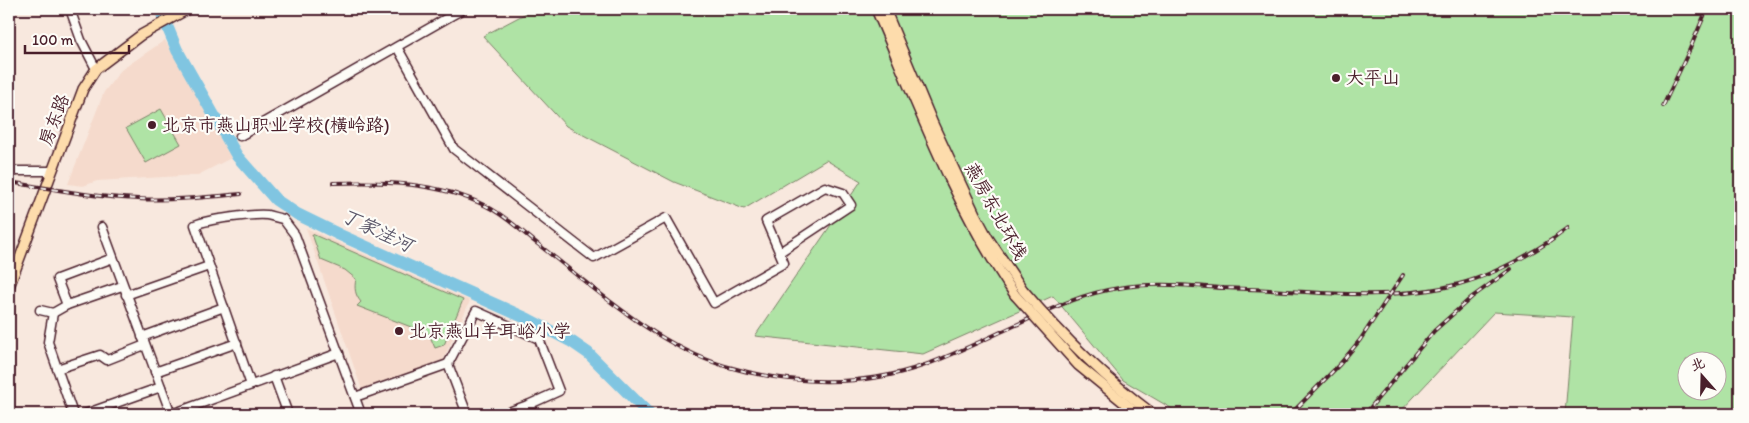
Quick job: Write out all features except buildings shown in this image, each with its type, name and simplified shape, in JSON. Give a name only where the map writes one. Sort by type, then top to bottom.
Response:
[{"type":"main road","name":"房东路","points":[[9,287],[11,274],[83,89],[96,68],[156,26],[188,9]]},
{"type":"main road","name":"燕房东北环线","points":[[876,9],[958,199],[984,247],[1078,365],[1138,414]]},
{"type":"main road","name":"燕房东北环线","points":[[885,9],[933,124],[975,214],[1019,292],[1087,360],[1153,414]]},
{"type":"street","points":[[70,9],[81,40],[96,68]]},
{"type":"street","points":[[240,136],[464,9]]},
{"type":"street","points":[[397,47],[454,149],[594,258],[666,218],[714,303],[784,263],[766,221],[825,186],[843,193],[851,205],[780,252]]},
{"type":"street","points":[[9,169],[18,171],[52,171]]},
{"type":"street","points":[[251,385],[195,226],[201,222],[267,215],[283,219],[295,235],[361,414]]},
{"type":"street","points":[[102,227],[122,286],[172,414],[184,412],[274,376],[339,353]]},
{"type":"street","points":[[67,305],[57,279],[113,258]]},
{"type":"street","points":[[126,295],[209,266]]},
{"type":"street","points":[[40,310],[53,313],[67,305],[122,286]]},
{"type":"street","points":[[142,337],[224,307]]},
{"type":"street","points":[[355,397],[448,364],[476,311],[539,339],[559,391],[503,414]]},
{"type":"street","points":[[53,313],[48,342],[73,414]]},
{"type":"street","points":[[155,372],[237,343]]},
{"type":"street","points":[[57,369],[100,355],[107,360],[145,345]]},
{"type":"street","points":[[448,364],[467,414]]},
{"type":"street","points":[[274,376],[288,414]]},
{"type":"street","points":[[86,414],[160,387]]},
{"type":"street","points":[[528,405],[535,414]]},
{"type":"shaded area","name":"北京市燕山职业学校(横岭路)","points":[[165,40],[231,158],[198,175],[97,181],[83,186],[68,184],[104,92],[121,70]]},
{"type":"shaded area","name":"北京燕山羊耳峪小学","points":[[306,228],[470,301],[443,360],[362,390]]},
{"type":"green space","points":[[534,9],[1740,9],[1740,414],[1565,414],[1573,317],[1494,312],[1398,414],[1181,414],[1123,380],[1053,296],[923,354],[755,336],[861,181],[826,160],[744,209],[674,182],[566,126],[483,36]]},
{"type":"green space","points":[[161,109],[181,144],[146,163],[126,128]]},
{"type":"green space","points":[[312,234],[463,300],[444,345],[435,348],[429,334],[357,306],[361,302],[357,297],[356,279],[345,270],[321,260]]},
{"type":"waterway","name":"丁家洼河","points":[[160,9],[177,50],[237,156],[276,200],[297,214],[340,235],[528,319],[572,342],[588,353],[649,414]]},
{"type":"railway","points":[[1663,106],[1707,9]]},
{"type":"railway","points":[[9,182],[90,195],[138,199],[177,199],[241,194]]},
{"type":"railway","points":[[333,183],[372,182],[411,185],[449,192],[468,198],[500,214],[604,297],[675,345],[725,366],[774,377],[800,380],[825,381],[876,378],[925,365],[1060,305],[1104,291],[1132,286],[1158,285],[1322,293],[1408,293],[1442,288],[1484,276],[1519,259],[1553,239]]},
{"type":"railway","points":[[1548,243],[1568,228]]},
{"type":"railway","points":[[1365,414],[1434,331],[1472,297],[1511,269]]},
{"type":"railway","points":[[1291,414],[1340,364],[1360,340],[1403,275]]},
{"type":"place","name":"大平山","points":[[1336,78]]},
{"type":"place","name":"北京市燕山职业学校(横岭路)","points":[[152,125]]},
{"type":"place","name":"北京燕山羊耳峪小学","points":[[399,331]]}]
